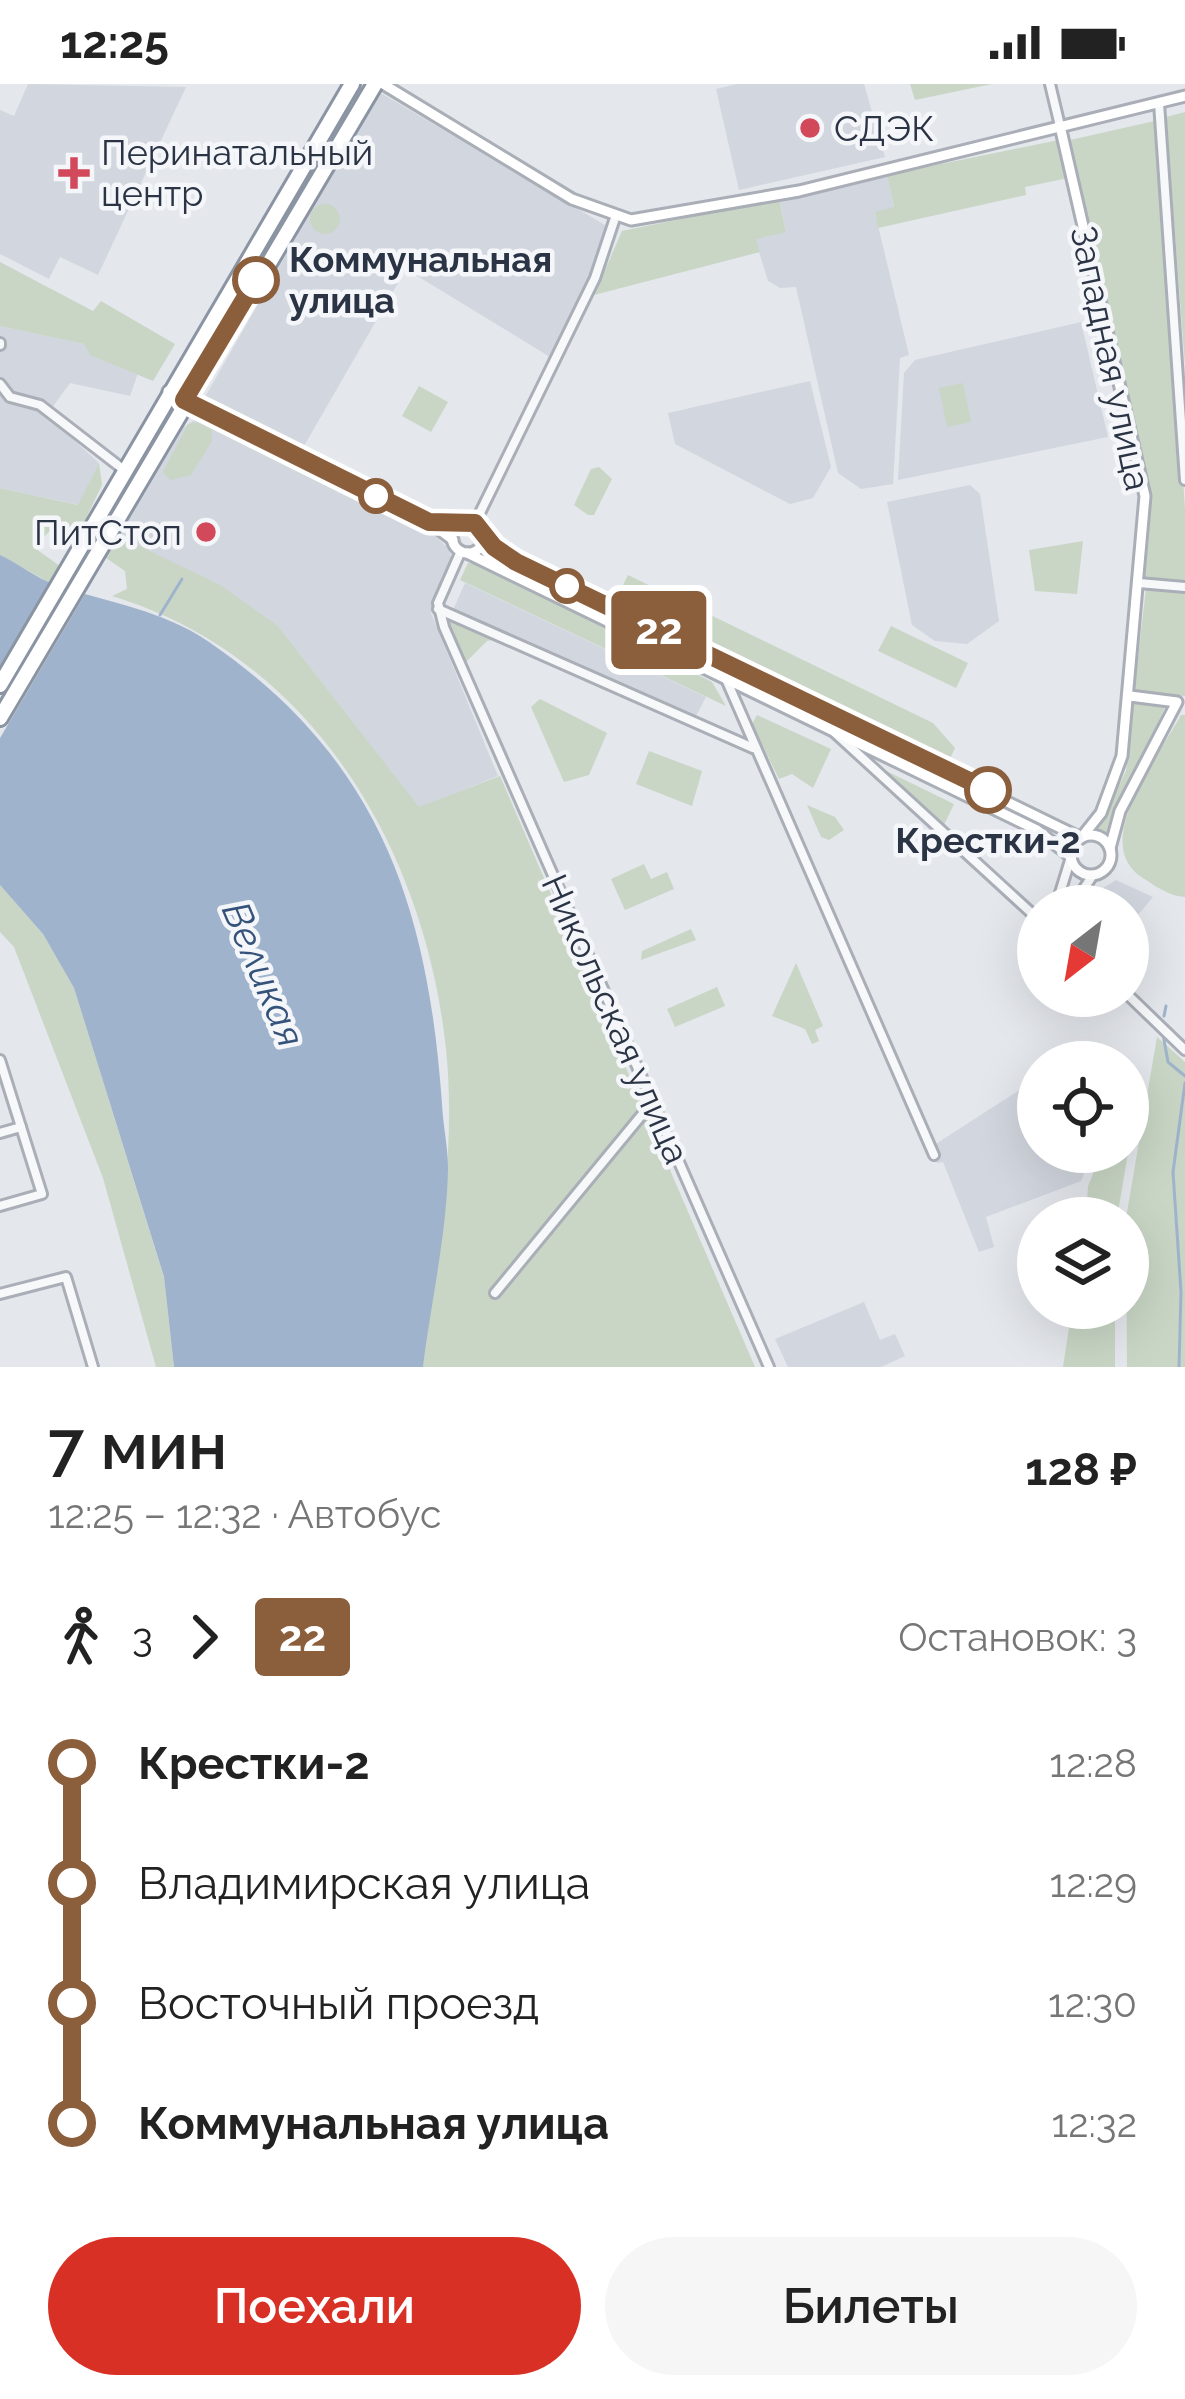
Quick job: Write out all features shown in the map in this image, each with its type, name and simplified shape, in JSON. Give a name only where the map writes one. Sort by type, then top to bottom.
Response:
[{"type":"highway","points":[[0,685],[168,391],[352,84]]},
{"type":"highway","points":[[0,718],[184,400],[379,84]]},
{"type":"street","points":[[379,84],[572,199],[615,218],[637,220],[762,199],[1185,96]]},
{"type":"street","name":"Западная улица","points":[[1050,84],[1144,496],[1130,696],[1112,791],[1081,838]]},
{"type":"street","name":"Западная улица","points":[[1159,103],[1185,480]]},
{"type":"street","points":[[475,523],[595,278],[615,218]]},
{"type":"street","points":[[0,384],[10,397],[40,405],[124,470]]},
{"type":"street","points":[[168,391],[429,522],[464,552],[1037,830],[1071,857],[1079,871],[1094,875]]},
{"type":"street","points":[[429,522],[475,523]]},
{"type":"street","points":[[475,523],[516,562],[1081,838],[1096,836],[1110,848]]},
{"type":"street","points":[[453,540],[458,525]]},
{"type":"street","points":[[464,552],[480,549],[484,534]]},
{"type":"street","points":[[464,552],[437,608],[755,749]]},
{"type":"street","points":[[1139,583],[1185,587]]},
{"type":"street","name":"Никольская улица","points":[[437,608],[769,1367]]},
{"type":"street","points":[[726,679],[934,1155]]},
{"type":"street","points":[[1087,885],[1107,867],[1120,811],[1181,702],[1130,696]]},
{"type":"street","points":[[833,731],[1017,900]]},
{"type":"street","points":[[1062,885],[1081,838]]},
{"type":"street","points":[[1149,1015],[1185,1050]]},
{"type":"street","points":[[0,1062],[42,1194],[0,1206]]},
{"type":"street","points":[[495,1293],[645,1111]]},
{"type":"street","points":[[0,1133],[21,1127]]},
{"type":"street","points":[[0,1294],[64,1276],[93,1367]]},
{"type":"shaded area","name":"Перинатальный центр","points":[[28,84],[186,87],[98,275],[60,257],[49,279],[0,254],[0,110],[14,116]]},
{"type":"shaded area","points":[[737,84],[864,84],[885,157],[739,190],[716,89]]},
{"type":"shaded area","points":[[379,92],[605,225],[606,242],[550,357],[406,269],[304,446],[205,397]]},
{"type":"shaded area","points":[[887,175],[894,208],[875,213],[909,355],[900,358],[893,484],[861,489],[838,473],[796,287],[780,288],[768,281],[755,239],[786,231],[779,199]]},
{"type":"shaded area","points":[[1081,322],[1108,437],[898,480],[904,373],[915,360]]},
{"type":"shaded area","points":[[0,326],[84,344],[138,373],[130,396],[70,383],[51,409],[41,410],[99,463],[79,505],[0,488]]},
{"type":"shaded area","points":[[810,381],[831,467],[813,498],[790,504],[675,444],[668,413]]},
{"type":"shaded area","points":[[196,419],[435,536],[450,550],[452,565],[431,613],[498,776],[419,808],[278,626],[119,536],[184,427]]},
{"type":"shaded area","points":[[970,485],[980,494],[999,621],[967,644],[935,641],[912,625],[887,502]]},
{"type":"shaded area","points":[[465,583],[706,697],[694,720],[453,610]]},
{"type":"shaded area","points":[[1017,1092],[1017,1173],[1084,1173],[1081,1181],[1039,1197],[1017,1197],[1017,1205],[986,1217],[994,1247],[979,1252],[943,1162],[937,1163],[931,1147]]},
{"type":"shaded area","points":[[864,1302],[880,1340],[895,1334],[905,1356],[881,1367],[788,1367],[775,1339]]},
{"type":"green space","points":[[910,84],[992,84],[915,100]]},
{"type":"green space","points":[[1185,112],[1185,365],[1166,117]]},
{"type":"green space","points":[[1159,120],[1185,509],[1185,583],[1147,579],[1142,570],[1148,491],[1070,140]]},
{"type":"green space","points":[[1059,140],[1068,178],[1025,187],[1026,195],[878,228],[875,212],[894,207],[887,175]]},
{"type":"green space","points":[[779,199],[786,232],[756,239],[760,252],[594,295],[622,231]]},
{"type":"green space","points":[[325,204],[340,219],[325,234],[310,219]]},
{"type":"green space","points":[[0,262],[93,311],[101,301],[175,344],[153,381],[90,355],[84,344],[0,326]]},
{"type":"green space","points":[[963,383],[971,422],[947,427],[939,388]]},
{"type":"green space","points":[[419,386],[448,402],[431,432],[402,416]]},
{"type":"green space","points":[[200,422],[212,430],[212,441],[191,475],[170,480],[163,472],[188,424]]},
{"type":"green space","points":[[99,463],[102,485],[75,541],[53,528],[33,547],[60,566],[50,583],[0,555],[0,488],[78,505]]},
{"type":"green space","points":[[599,467],[612,479],[594,515],[588,515],[574,505],[591,469]]},
{"type":"green space","points":[[119,536],[220,585],[278,626],[419,807],[500,776],[755,1367],[423,1367],[444,1209],[449,1089],[434,975],[413,903],[384,834],[346,771],[300,714],[246,665],[183,625],[112,596],[127,589],[125,571],[106,558]]},
{"type":"green space","points":[[1083,541],[1077,594],[1035,591],[1029,550]]},
{"type":"green space","points":[[468,563],[480,564],[712,682],[726,706],[460,580]]},
{"type":"green space","points":[[628,575],[933,723],[955,748],[945,769],[614,604]]},
{"type":"green space","points":[[1146,589],[1185,592],[1185,696],[1134,692]]},
{"type":"green space","points":[[452,617],[498,639],[487,641],[465,663],[447,624]]},
{"type":"green space","points":[[891,626],[968,663],[956,688],[878,651]]},
{"type":"green space","points":[[540,699],[607,733],[589,775],[564,782],[531,707]]},
{"type":"green space","points":[[1134,701],[1165,707],[1107,834],[1098,830],[1126,771]]},
{"type":"green space","points":[[757,715],[831,749],[813,788],[792,774],[779,779],[752,724]]},
{"type":"green space","points":[[1185,715],[1185,897],[1143,878],[1128,863],[1123,844],[1133,800]]},
{"type":"green space","points":[[649,751],[702,771],[692,806],[636,784]]},
{"type":"green space","points":[[872,764],[954,804],[942,829]]},
{"type":"green space","points":[[807,805],[835,817],[844,830],[829,840],[821,837]]},
{"type":"green space","points":[[644,864],[651,879],[667,872],[674,889],[625,910],[611,879]]},
{"type":"green space","points":[[0,885],[43,934],[74,988],[164,1278],[174,1367],[156,1367],[103,1178],[14,947],[0,932]]},
{"type":"green space","points":[[691,929],[696,940],[641,960],[642,951]]},
{"type":"green space","points":[[796,963],[823,1026],[815,1030],[819,1041],[812,1044],[805,1029],[772,1016]]},
{"type":"green space","points":[[717,987],[725,1006],[675,1027],[667,1009]]},
{"type":"green space","points":[[1157,1037],[1185,1062],[1185,1367],[1127,1367],[1127,1329],[1149,1329],[1149,1197],[1130,1197],[1134,1173],[1149,1173],[1149,1084]]},
{"type":"green space","points":[[1093,1173],[1125,1173],[1121,1197],[1087,1197]]},
{"type":"green space","points":[[1069,1329],[1115,1329],[1115,1367],[1063,1367]]},
{"type":"water","name":"Великая","points":[[0,555],[49,582],[154,615],[209,642],[268,687],[316,736],[354,788],[384,843],[424,965],[447,1152],[445,1217],[423,1367],[174,1367],[164,1277],[74,988],[43,934],[0,885]]},
{"type":"pier","points":[[53,578],[88,589],[0,738],[0,667]]},
{"type":"waterway","points":[[160,615],[182,579]]},
{"type":"waterway","points":[[1164,1016],[1166,1006]]},
{"type":"waterway","points":[[1163,1034],[1168,1062],[1185,1076]]},
{"type":"waterway","points":[[1179,1367],[1181,1292],[1173,1172],[1185,1083]]},
{"type":"bus line","name":"22","points":[[256,280],[184,400],[429,522],[475,523],[494,547],[516,562],[988,790]]},
{"type":"place","name":"СДЭК","points":[[810,128]]},
{"type":"place","name":"Перинатальный центр","points":[[74,173]]},
{"type":"place","name":"Коммунальная улица","points":[[256,280]]},
{"type":"place","name":"ПитСтоп","points":[[206,532]]},
{"type":"place","name":"Крестки-2","points":[[988,790]]}]
